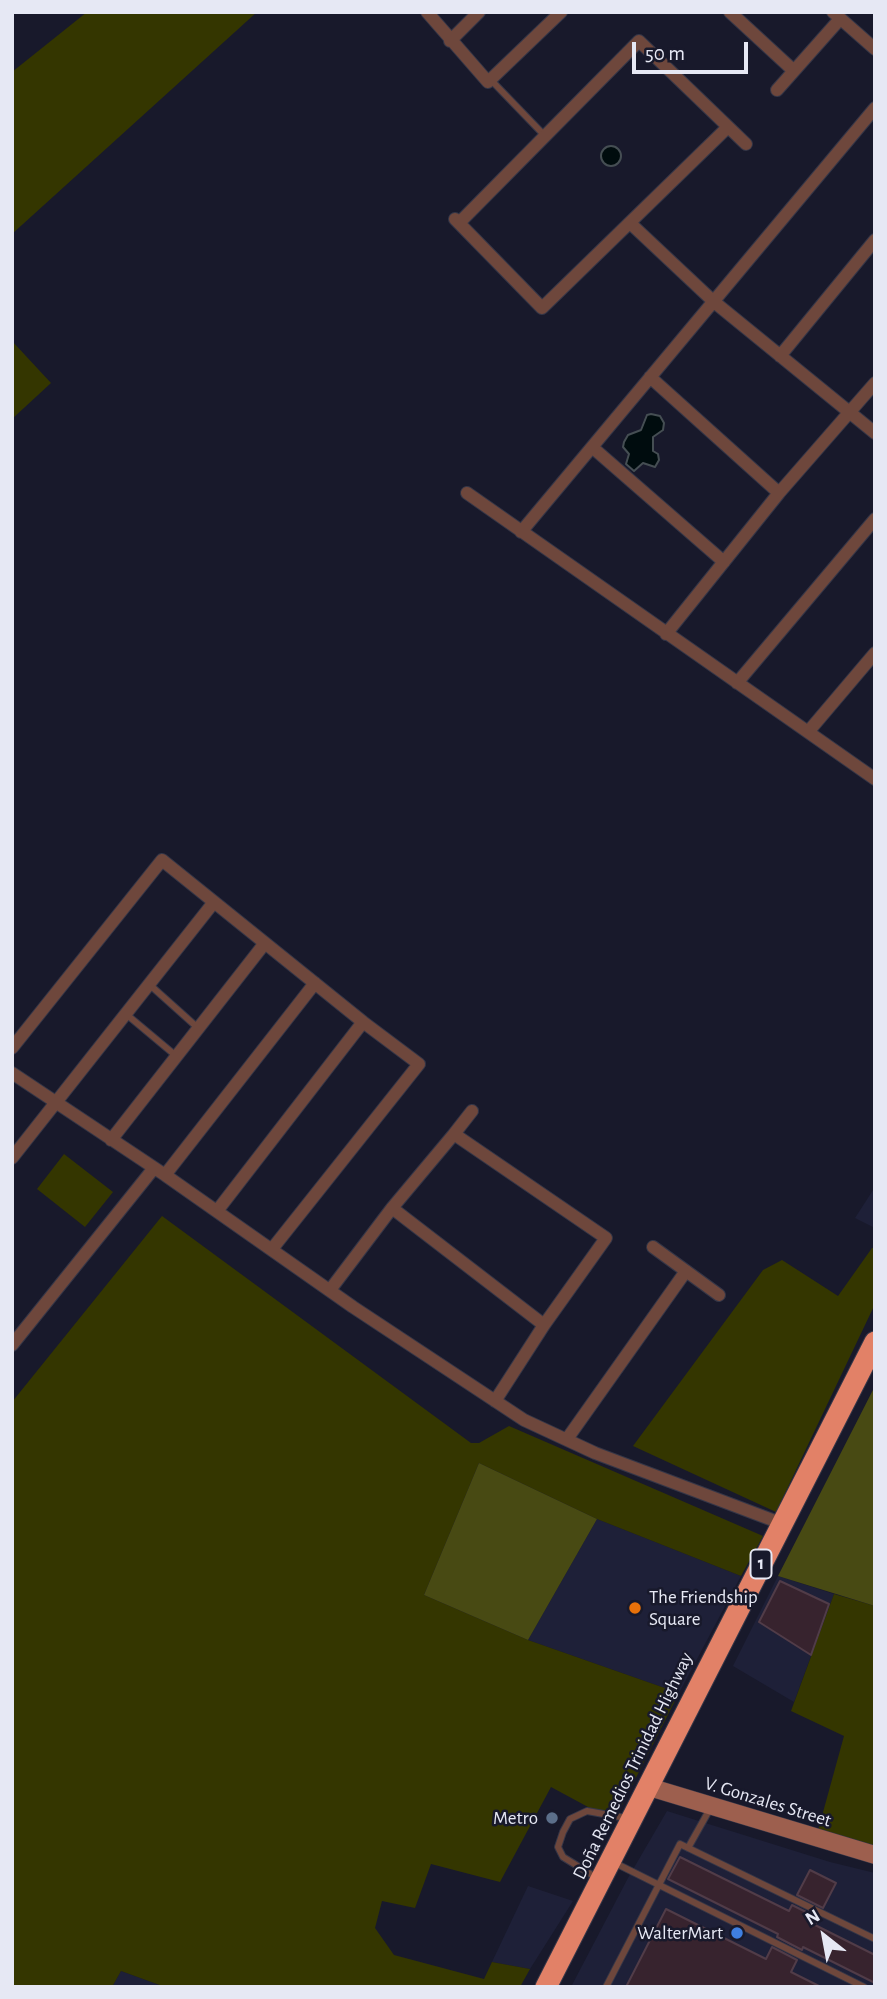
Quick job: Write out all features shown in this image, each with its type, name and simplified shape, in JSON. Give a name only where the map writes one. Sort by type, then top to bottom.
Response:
[{"type":"highway","name":"Doña Remedios Trinidad Highway","points":[[546,1987],[875,1342]]},
{"type":"street","points":[[427,12],[488,82],[561,12]]},
{"type":"street","points":[[450,41],[479,12]]},
{"type":"street","points":[[730,12],[794,71]]},
{"type":"street","points":[[777,90],[837,16],[875,49]]},
{"type":"street","points":[[728,127],[542,308],[457,220],[639,41],[746,144]]},
{"type":"street","points":[[521,532],[875,108]]},
{"type":"street","points":[[630,223],[713,301],[875,433]]},
{"type":"street","points":[[780,356],[875,240]]},
{"type":"street","points":[[650,377],[779,493]]},
{"type":"street","points":[[666,634],[779,493],[875,383]]},
{"type":"street","points":[[592,447],[724,562]]},
{"type":"street","points":[[467,493],[875,779]]},
{"type":"street","points":[[737,683],[875,519]]},
{"type":"street","points":[[808,732],[875,653]]},
{"type":"street","points":[[12,1048],[162,860],[419,1064],[272,1249]]},
{"type":"street","points":[[12,1158],[214,902]]},
{"type":"street","points":[[111,1140],[265,943]]},
{"type":"street","points":[[12,1345],[160,1172],[315,983]]},
{"type":"street","points":[[217,1211],[363,1022]]},
{"type":"street","points":[[12,1073],[524,1420],[595,1453],[783,1524]]},
{"type":"street","points":[[330,1290],[472,1111]]},
{"type":"street","points":[[454,1134],[606,1238],[544,1325],[495,1401]]},
{"type":"street","points":[[393,1208],[544,1325]]},
{"type":"street","points":[[653,1247],[719,1294]]},
{"type":"street","points":[[567,1439],[686,1271]]},
{"type":"street","name":"V. Gonzales Street","points":[[649,1787],[875,1856]]},
{"type":"lane","points":[[491,80],[545,136]]},
{"type":"lane","points":[[150,985],[198,1028]]},
{"type":"lane","points":[[126,1014],[175,1055]]},
{"type":"lane","points":[[688,1848],[711,1806]]},
{"type":"lane","points":[[601,1880],[563,1857],[558,1847],[563,1832],[570,1819],[587,1811],[632,1819]]},
{"type":"lane","points":[[606,1987],[680,1844],[875,1939]]},
{"type":"lane","points":[[611,1861],[864,1987]]},
{"type":"shaded area","points":[[87,12],[257,12],[12,234],[12,72]]},
{"type":"shaded area","points":[[611,146],[618,149],[621,156],[618,163],[611,166],[604,163],[601,156],[604,149]]},
{"type":"shaded area","points":[[12,341],[51,383],[12,419]]},
{"type":"shaded area","points":[[647,415],[660,416],[664,423],[663,430],[653,437],[653,451],[658,454],[659,460],[655,467],[643,463],[634,471],[626,464],[629,454],[623,447],[624,442],[628,435],[641,430]]},
{"type":"shaded area","points":[[64,1154],[113,1192],[85,1227],[37,1189]]},
{"type":"shaded area","points":[[875,1187],[875,1228],[855,1218]]},
{"type":"shaded area","points":[[162,1216],[471,1443],[479,1443],[509,1426],[763,1536],[741,1576],[597,1519],[479,1463],[424,1595],[528,1640],[679,1693],[614,1821],[551,1787],[500,1882],[431,1864],[415,1908],[382,1901],[375,1928],[394,1955],[484,1979],[492,1962],[530,1969],[520,1987],[165,1987],[121,1971],[112,1987],[12,1987],[12,1402]]},
{"type":"shaded area","points":[[872,1248],[875,1248],[875,1304],[776,1512],[633,1446],[763,1270],[782,1260],[838,1296]]},
{"type":"shaded area","points":[[875,1386],[875,1606],[778,1576]]},
{"type":"shaded area","points":[[479,1463],[597,1519],[528,1640],[424,1595]]},
{"type":"shaded area","name":"The Friendship Square","points":[[597,1519],[741,1576],[679,1693],[528,1640]]},
{"type":"shaded area","points":[[778,1576],[834,1594],[794,1702],[733,1666]]},
{"type":"shaded area","points":[[834,1594],[875,1606],[875,1851],[817,1834],[844,1736],[791,1711]]},
{"type":"shaded area","name":"WalterMart","points":[[667,1811],[830,1862],[875,1873],[875,1987],[571,1987],[628,1878]]},
{"type":"shaded area","points":[[528,1886],[573,1901],[530,1969],[492,1962]]},
{"type":"shaded area","points":[[121,1971],[165,1987],[112,1987]]},
{"type":"building","points":[[780,1581],[829,1604],[811,1655],[759,1622]]},
{"type":"building","points":[[680,1857],[789,1911],[792,1905],[818,1918],[815,1925],[875,1955],[875,1983],[803,1947],[802,1950],[777,1937],[778,1934],[668,1879]]},
{"type":"building","points":[[810,1870],[836,1883],[823,1908],[797,1895]]},
{"type":"building","points":[[666,1909],[766,1959],[772,1947],[797,1960],[791,1972],[821,1987],[626,1987]]},
{"type":"place","name":"The Friendship Square","points":[[635,1608]]},
{"type":"place","name":"Metro","points":[[552,1818]]},
{"type":"place","name":"WalterMart","points":[[737,1933]]}]
